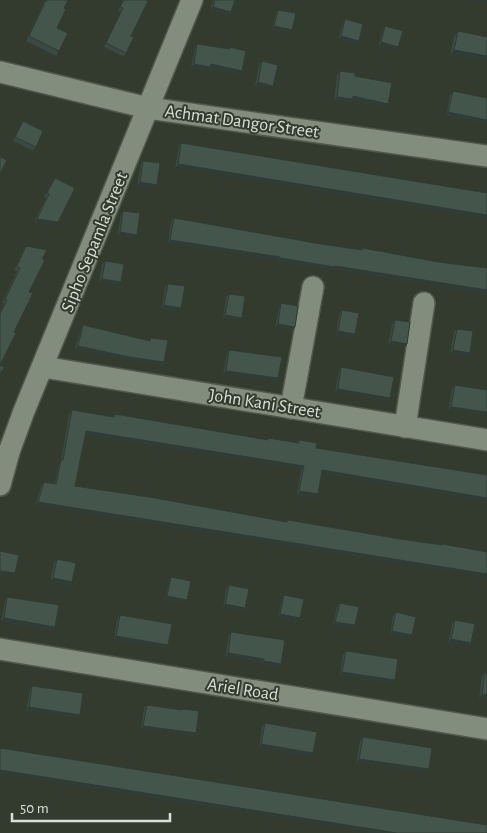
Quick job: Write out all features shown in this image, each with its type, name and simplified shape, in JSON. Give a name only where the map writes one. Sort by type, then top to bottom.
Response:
[{"type":"street","name":"Sipho Sepamla Street","points":[[0,485],[9,452],[192,0]]},
{"type":"street","name":"Achmat Dangor Street","points":[[0,72],[148,108],[487,156]]},
{"type":"street","points":[[291,408],[313,287]]},
{"type":"street","points":[[405,427],[424,303]]},
{"type":"street","name":"John Kani Street","points":[[43,367],[487,440]]},
{"type":"street","name":"Ariel Road","points":[[0,648],[487,729]]},
{"type":"building","points":[[46,0],[68,0],[57,28],[68,33],[59,51],[29,36]]},
{"type":"building","points":[[124,0],[148,1],[131,36],[134,37],[126,53],[106,43],[123,8],[120,7]]},
{"type":"building","points":[[215,0],[235,0],[231,12],[213,7]]},
{"type":"building","points":[[278,10],[296,13],[292,30],[274,26]]},
{"type":"building","points":[[345,19],[363,24],[359,41],[341,36]]},
{"type":"building","points":[[385,26],[403,31],[398,47],[381,42]]},
{"type":"building","points":[[458,31],[487,37],[487,56],[454,50]]},
{"type":"building","points":[[197,44],[230,49],[230,47],[246,51],[242,71],[211,64],[210,67],[194,64]]},
{"type":"building","points":[[262,61],[278,65],[273,86],[258,82]]},
{"type":"building","points":[[340,71],[392,83],[388,104],[353,96],[353,99],[337,97]]},
{"type":"building","points":[[453,91],[487,98],[487,120],[448,112]]},
{"type":"building","points":[[23,121],[43,131],[36,147],[15,137]]},
{"type":"building","points":[[181,143],[487,193],[487,215],[178,164]]},
{"type":"building","points":[[0,157],[7,160],[0,174]]},
{"type":"building","points":[[143,161],[160,163],[157,185],[140,182]]},
{"type":"building","points":[[55,178],[75,188],[58,222],[37,219],[49,194],[47,193]]},
{"type":"building","points":[[123,211],[140,213],[137,235],[120,232]]},
{"type":"building","points":[[174,218],[321,244],[362,250],[363,248],[438,262],[487,268],[487,290],[170,240]]},
{"type":"building","points":[[26,246],[47,250],[42,259],[45,260],[29,292],[33,293],[0,365],[0,314],[20,268],[17,266]]},
{"type":"building","points":[[105,261],[124,264],[121,282],[102,279]]},
{"type":"building","points":[[168,284],[185,286],[181,308],[164,305]]},
{"type":"building","points":[[229,294],[245,296],[242,318],[225,315]]},
{"type":"building","points":[[281,303],[298,306],[295,327],[278,324]]},
{"type":"building","points":[[342,310],[359,313],[355,334],[338,331]]},
{"type":"building","points":[[395,320],[410,322],[407,344],[391,341]]},
{"type":"building","points":[[83,325],[150,341],[151,338],[168,340],[164,362],[78,346]]},
{"type":"building","points":[[457,329],[473,331],[470,353],[453,350]]},
{"type":"building","points":[[229,350],[282,357],[278,378],[226,371]]},
{"type":"building","points":[[0,365],[4,367],[0,375]]},
{"type":"building","points":[[341,367],[394,377],[390,398],[338,389]]},
{"type":"building","points":[[455,385],[487,390],[487,412],[451,407]]},
{"type":"building","points":[[72,410],[114,417],[115,414],[268,440],[268,438],[299,443],[299,440],[317,443],[316,448],[487,475],[487,498],[322,470],[318,494],[299,491],[304,466],[86,431],[75,486],[155,498],[287,522],[288,520],[487,552],[487,574],[38,502],[44,482],[56,484],[61,460],[63,460]]},
{"type":"building","points":[[0,551],[19,555],[15,573],[0,571]]},
{"type":"building","points":[[57,559],[76,563],[72,582],[53,578]]},
{"type":"building","points":[[171,577],[191,581],[187,600],[167,596]]},
{"type":"building","points":[[229,585],[249,589],[245,608],[225,604]]},
{"type":"building","points":[[284,595],[304,599],[300,618],[280,614]]},
{"type":"building","points":[[7,597],[59,605],[55,627],[4,618]]},
{"type":"building","points":[[340,603],[359,607],[355,625],[335,622]]},
{"type":"building","points":[[396,612],[416,617],[412,635],[392,631]]},
{"type":"building","points":[[120,615],[172,624],[168,645],[116,636]]},
{"type":"building","points":[[455,620],[475,624],[471,643],[451,639]]},
{"type":"building","points":[[231,632],[285,640],[281,664],[228,653]]},
{"type":"building","points":[[346,651],[398,659],[395,680],[342,672]]},
{"type":"building","points":[[485,673],[487,673],[487,695],[482,694]]},
{"type":"building","points":[[32,686],[83,693],[80,715],[29,707]]},
{"type":"building","points":[[147,705],[199,711],[196,733],[143,726]]},
{"type":"building","points":[[265,723],[317,732],[313,753],[261,744]]},
{"type":"building","points":[[363,737],[432,748],[429,769],[359,759]]},
{"type":"building","points":[[0,748],[487,825],[487,833],[397,833],[0,770]]}]
